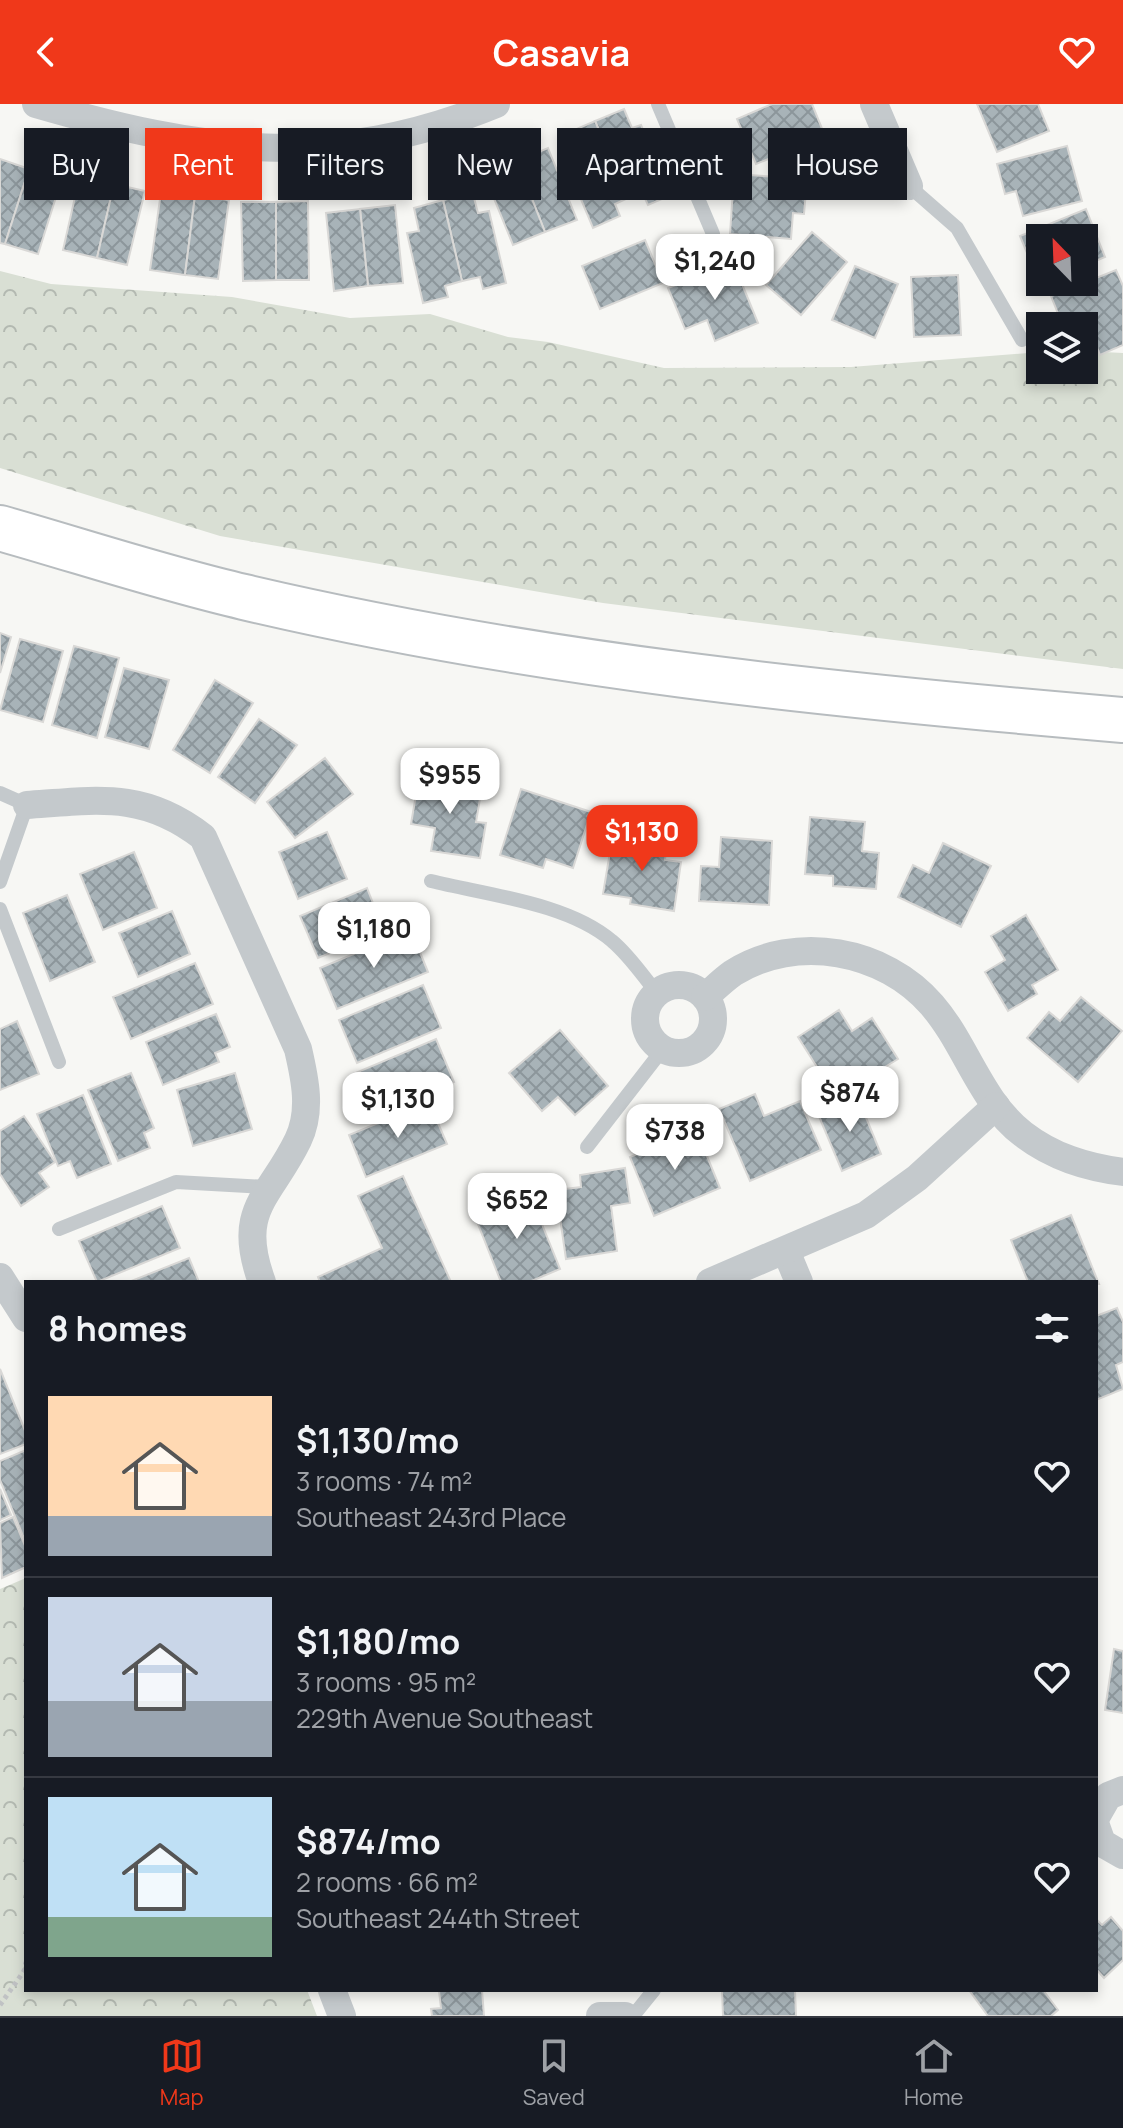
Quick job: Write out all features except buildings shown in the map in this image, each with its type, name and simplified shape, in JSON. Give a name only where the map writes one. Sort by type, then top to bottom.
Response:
[{"type":"main road","points":[[0,528],[244,597],[532,654],[826,694],[1123,720]]},
{"type":"street","points":[[36,104],[154,135],[246,149],[349,145],[406,133],[492,105]]},
{"type":"street","points":[[874,104],[909,186]]},
{"type":"street","points":[[27,805],[107,800],[138,802],[176,816],[203,837],[298,1049],[307,1087],[299,1139],[267,1187],[252,1222],[253,1245],[262,1280]]},
{"type":"street","points":[[705,997],[734,972],[787,954],[828,951],[885,966],[905,978],[934,1006],[996,1106],[1022,1133],[1084,1167],[1123,1172]]},
{"type":"street","points":[[682,985],[705,997],[713,1022],[701,1045],[689,1052],[663,1049],[646,1029],[649,1003],[657,993],[682,985]]},
{"type":"street","points":[[715,1280],[866,1215],[917,1178],[996,1106]]},
{"type":"street","points":[[786,1251],[798,1280]]},
{"type":"street","points":[[0,1278],[24,1315]]},
{"type":"street","points":[[1098,1814],[1108,1796],[1123,1790]]},
{"type":"street","points":[[1098,1832],[1102,1843],[1123,1855]]},
{"type":"street","points":[[333,1992],[342,2016]]},
{"type":"street","points":[[600,2016],[625,2016]]},
{"type":"lane","points":[[658,104],[713,234]]},
{"type":"lane","points":[[909,186],[957,228],[1022,340]]},
{"type":"lane","points":[[0,793],[27,805],[0,882]]},
{"type":"lane","points":[[431,881],[567,914],[590,924],[615,942],[657,993]]},
{"type":"lane","points":[[0,909],[59,1062]]},
{"type":"lane","points":[[587,1147],[663,1049]]},
{"type":"lane","points":[[59,1229],[176,1182],[267,1187]]},
{"type":"lane","points":[[633,2016],[652,1992]]},
{"type":"path","points":[[0,2005],[24,1971]]},
{"type":"green space","points":[[0,271],[51,284],[232,297],[350,318],[430,314],[508,337],[548,342],[664,368],[851,367],[1026,353],[1026,384],[1098,384],[1098,352],[1123,353],[1123,669],[603,603],[220,536],[0,468]]},
{"type":"green space","points":[[24,1579],[24,1992],[308,1992],[317,2016],[0,2016],[0,1589]]}]
